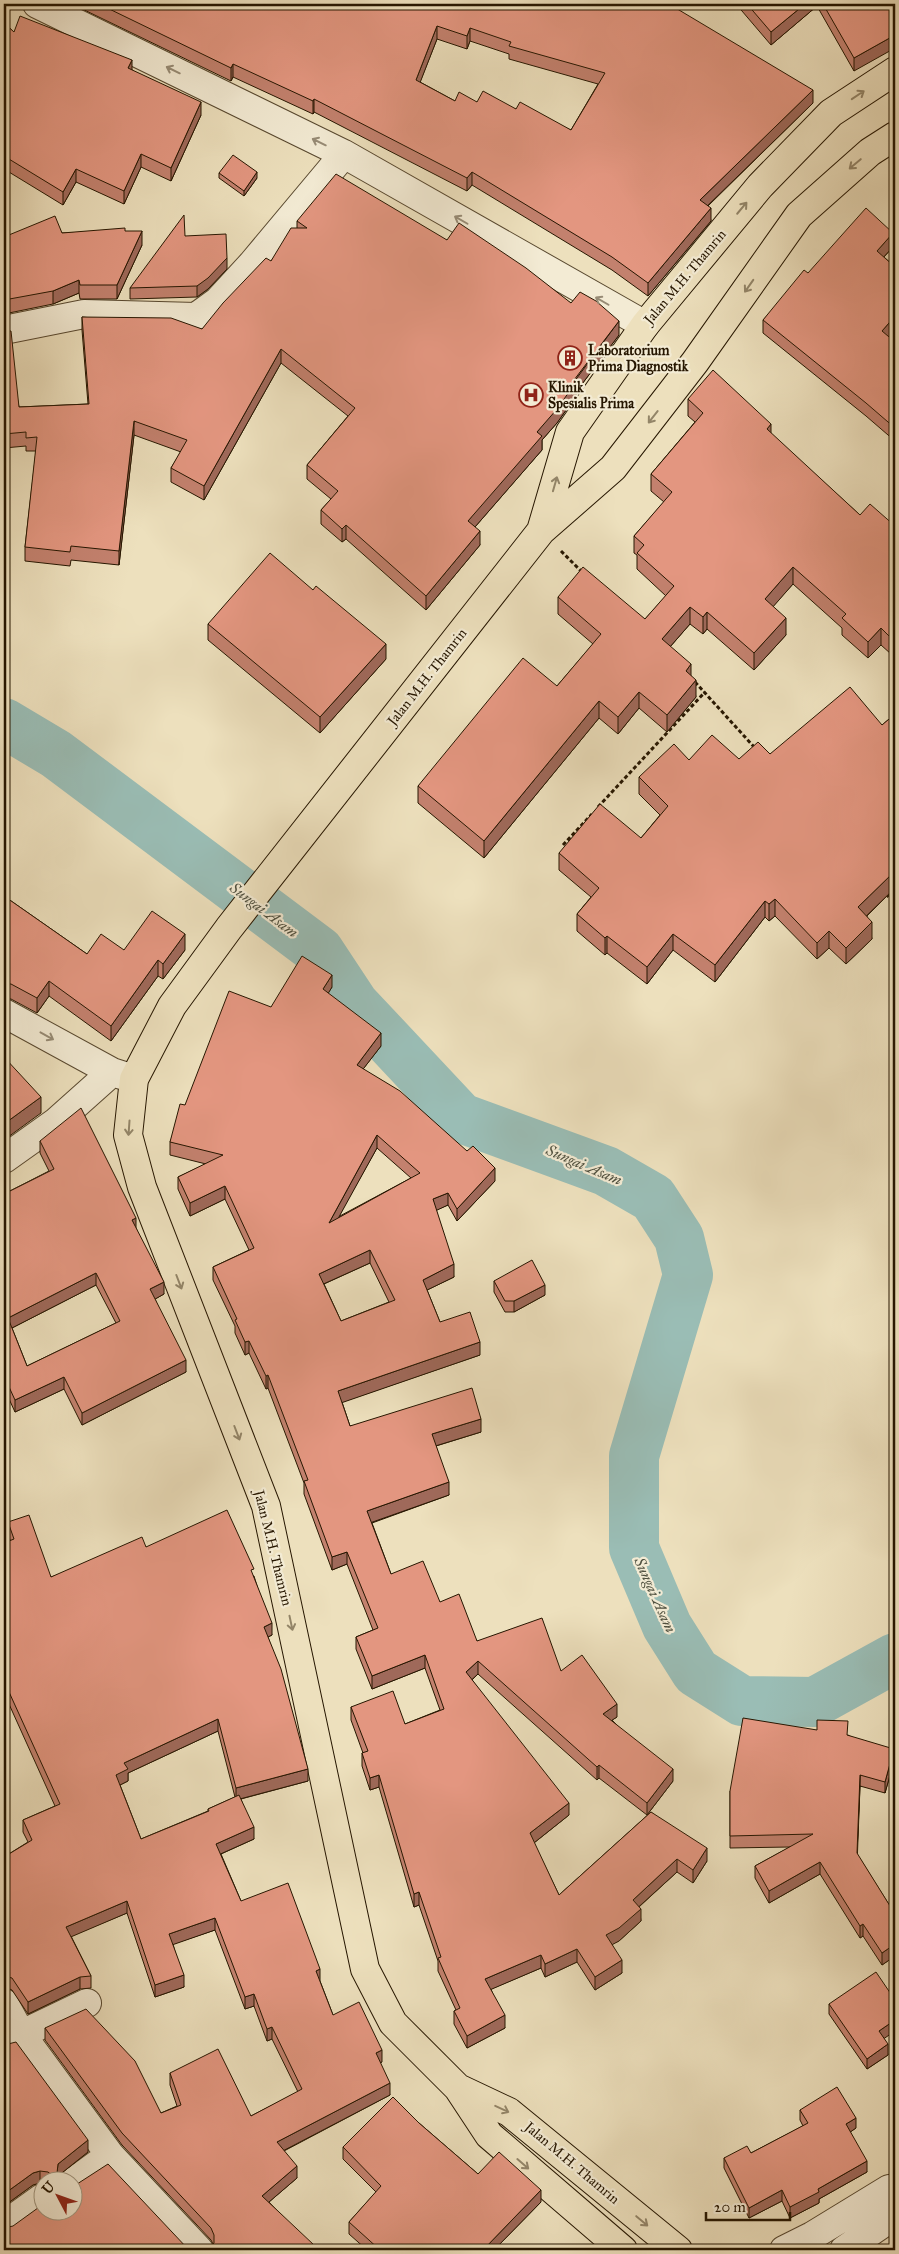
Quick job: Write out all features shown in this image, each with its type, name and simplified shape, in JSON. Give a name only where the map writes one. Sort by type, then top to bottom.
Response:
[{"type":"highway","name":"Jalan M.H. Thamrin","points":[[541,531],[570,432],[644,325],[760,186],[831,113],[895,71]]},
{"type":"highway","name":"Jalan M.H. Thamrin","points":[[623,2250],[489,2135],[458,2088],[393,2023],[365,1969],[266,1506],[142,1187],[128,1135],[123,1076],[229,928],[541,531],[613,468],[695,362],[799,216],[870,152],[895,136]]},
{"type":"highway","name":"Jalan M.H. Thamrin","points":[[458,2088],[509,2112],[678,2250]]},
{"type":"street","points":[[37,4],[344,154],[644,325]]},
{"type":"street","points":[[4,330],[84,314],[196,317],[218,301],[252,264],[344,154]]},
{"type":"street","points":[[4,1013],[123,1076],[4,1159]]},
{"type":"street","points":[[4,2003],[12,2038],[110,2156],[199,2250]]},
{"type":"street","points":[[12,2038],[87,2003]]},
{"type":"street","points":[[82,2176],[110,2156]]},
{"type":"street","points":[[784,2250],[812,2236],[889,2189],[895,2188]]},
{"type":"street","points":[[4,2225],[32,2205]]},
{"type":"street","points":[[844,2250],[895,2216]]},
{"type":"path","points":[[541,531],[589,578]]},
{"type":"path","points":[[691,679],[758,751]]},
{"type":"path","points":[[564,845],[705,692]]},
{"type":"path","points":[[882,890],[895,904]]},
{"type":"building","points":[[99,4],[669,4],[813,90],[700,200],[711,208],[648,283],[612,257],[472,172],[467,178],[314,99],[313,101],[233,64],[231,68]],"holes":[[[437,26],[467,36],[470,28],[511,42],[509,46],[605,73],[571,130],[520,102],[516,109],[483,91],[477,102],[459,92],[455,101],[416,80]]]},
{"type":"building","points":[[747,4],[805,4],[771,32]]},
{"type":"building","points":[[823,4],[895,4],[895,35],[854,58]]},
{"type":"building","points":[[20,16],[132,60],[128,68],[201,102],[171,168],[141,154],[124,191],[76,169],[63,192],[4,156],[4,23],[14,32]]},
{"type":"building","points":[[233,155],[257,172],[244,191],[219,173]]},
{"type":"building","points":[[336,174],[447,240],[459,223],[526,268],[571,303],[580,292],[596,301],[619,321],[574,380],[576,382],[557,409],[537,432],[542,436],[468,521],[480,531],[426,596],[346,525],[342,529],[321,510],[338,491],[307,465],[355,408],[281,349],[204,486],[171,468],[187,440],[134,421],[119,551],[71,546],[70,552],[25,547],[37,437],[26,438],[26,432],[4,434],[4,331],[11,331],[19,407],[89,404],[82,317],[171,318],[202,329],[223,303],[266,258],[271,261],[291,228],[307,228],[297,221]]},
{"type":"building","points":[[866,208],[893,233],[877,251],[895,267],[895,316],[882,331],[895,342],[895,428],[763,320],[804,270],[808,273]]},
{"type":"building","points":[[184,215],[185,236],[226,234],[227,258],[208,278],[197,286],[130,288]]},
{"type":"building","points":[[55,216],[62,233],[125,228],[125,231],[142,231],[117,285],[80,285],[79,280],[53,291],[4,300],[4,237]]},
{"type":"building","points":[[713,370],[771,424],[767,429],[860,515],[870,504],[895,526],[895,633],[891,638],[881,628],[868,642],[842,618],[846,614],[793,567],[765,599],[786,618],[754,653],[707,612],[703,617],[690,607],[662,639],[691,664],[686,671],[696,680],[667,715],[639,692],[618,717],[599,701],[484,841],[418,786],[523,658],[557,686],[601,634],[558,597],[583,567],[645,619],[674,586],[637,553],[644,545],[634,536],[672,492],[651,474],[703,413],[688,399]]},
{"type":"building","points":[[270,553],[313,590],[316,586],[386,644],[320,717],[208,624]]},
{"type":"building","points":[[850,687],[882,725],[895,714],[895,871],[858,907],[872,922],[846,948],[829,931],[817,943],[775,899],[769,904],[765,901],[715,965],[673,934],[647,967],[607,936],[605,938],[577,914],[599,888],[559,853],[600,804],[641,838],[668,806],[639,777],[674,744],[689,760],[712,735],[739,759],[758,742],[770,754]]},
{"type":"building","points":[[4,896],[87,954],[101,934],[124,950],[152,911],[185,934],[163,964],[158,960],[111,1026],[49,981],[37,998],[11,984],[4,984]]},
{"type":"building","points":[[302,956],[332,975],[323,989],[381,1033],[357,1065],[400,1091],[467,1151],[473,1146],[495,1168],[457,1209],[448,1193],[433,1199],[454,1264],[423,1280],[440,1322],[470,1312],[480,1342],[338,1391],[350,1426],[472,1388],[481,1419],[432,1434],[449,1482],[367,1511],[391,1574],[423,1561],[440,1602],[459,1594],[477,1641],[542,1618],[561,1671],[582,1655],[617,1704],[603,1714],[673,1769],[647,1803],[599,1765],[597,1767],[478,1661],[466,1672],[569,1803],[530,1833],[559,1895],[651,1812],[707,1848],[693,1870],[677,1859],[633,1900],[641,1909],[619,1928],[606,1935],[622,1960],[595,1977],[577,1949],[545,1964],[541,1955],[485,1979],[505,2015],[467,2036],[454,2011],[460,2008],[438,1958],[441,1957],[419,1892],[414,1894],[379,1775],[370,1778],[362,1753],[368,1751],[351,1707],[393,1691],[405,1724],[444,1709],[425,1655],[372,1676],[356,1637],[378,1628],[347,1552],[332,1557],[304,1481],[308,1480],[268,1375],[266,1376],[249,1341],[245,1342],[235,1320],[237,1319],[213,1267],[254,1248],[225,1186],[190,1203],[178,1177],[223,1155],[170,1142],[180,1104],[185,1105],[229,991],[271,1007]],"holes":[[[377,1135],[420,1173],[329,1223]],[[370,1250],[395,1300],[341,1321],[319,1274]]]},
{"type":"building","points":[[4,1057],[41,1097],[4,1124]]},
{"type":"building","points":[[81,1108],[136,1218],[132,1220],[164,1282],[150,1289],[186,1360],[82,1413],[64,1377],[15,1400],[4,1376],[4,1194],[54,1169],[40,1141]],"holes":[[[96,1273],[120,1321],[27,1366],[8,1318]]]},
{"type":"building","points":[[532,1260],[545,1285],[514,1301],[505,1301],[494,1281]]},
{"type":"building","points":[[227,1510],[254,1569],[251,1570],[272,1623],[264,1627],[281,1669],[308,1769],[236,1788],[218,1719],[124,1763],[128,1769],[116,1775],[141,1839],[209,1811],[208,1809],[239,1795],[254,1827],[216,1844],[241,1901],[288,1883],[320,1969],[316,1971],[333,2015],[359,2002],[382,2050],[376,2053],[390,2083],[277,2142],[297,2166],[262,2196],[314,2245],[309,2250],[208,2250],[214,2243],[214,2235],[211,2228],[122,2133],[45,2028],[86,2009],[135,2061],[161,2113],[181,2105],[170,2073],[218,2049],[251,2116],[302,2089],[272,2027],[267,2029],[254,1994],[245,1997],[215,1918],[169,1934],[184,1975],[155,1985],[127,1901],[66,1927],[91,1976],[80,1977],[28,2002],[12,1978],[4,1976],[4,1857],[32,1840],[23,1820],[60,1804],[4,1681],[4,1543],[14,1539],[8,1522],[29,1515],[51,1577],[142,1537],[146,1547]]},
{"type":"building","points":[[743,1718],[817,1730],[817,1720],[848,1721],[847,1735],[894,1749],[885,1782],[860,1775],[857,1853],[895,1914],[895,1944],[882,1953],[863,1924],[860,1926],[820,1862],[769,1891],[755,1866],[813,1834],[730,1836],[730,1791]]},
{"type":"building","points":[[876,1972],[895,2000],[895,2020],[879,2031],[888,2044],[867,2059],[829,2004]]},
{"type":"building","points":[[16,2042],[88,2140],[58,2164],[57,2172],[32,2172],[4,2194],[4,2045]]},
{"type":"building","points":[[837,2087],[856,2118],[846,2124],[867,2161],[818,2189],[819,2192],[790,2207],[782,2190],[749,2208],[724,2158],[747,2146],[751,2153],[808,2123],[800,2110]]},
{"type":"building","points":[[393,2097],[419,2123],[478,2174],[499,2152],[541,2190],[483,2250],[380,2250],[349,2222],[381,2186],[343,2147]]},
{"type":"building","points":[[108,2164],[190,2250],[4,2250],[4,2228],[13,2226],[32,2212],[32,2222],[82,2222],[82,2181]]},
{"type":"waterway","name":"Sungai Asam","points":[[4,723],[56,754],[319,951],[354,1004],[461,1118],[606,1171],[653,1198],[679,1238],[688,1275],[634,1456],[634,1548],[667,1626],[696,1672],[742,1701],[815,1702],[895,1658]]},
{"type":"place","name":"Laboratorium Prima Diagnostik","points":[[570,358]]},
{"type":"place","name":"Klinik Spesialis Prima","points":[[531,395]]}]
